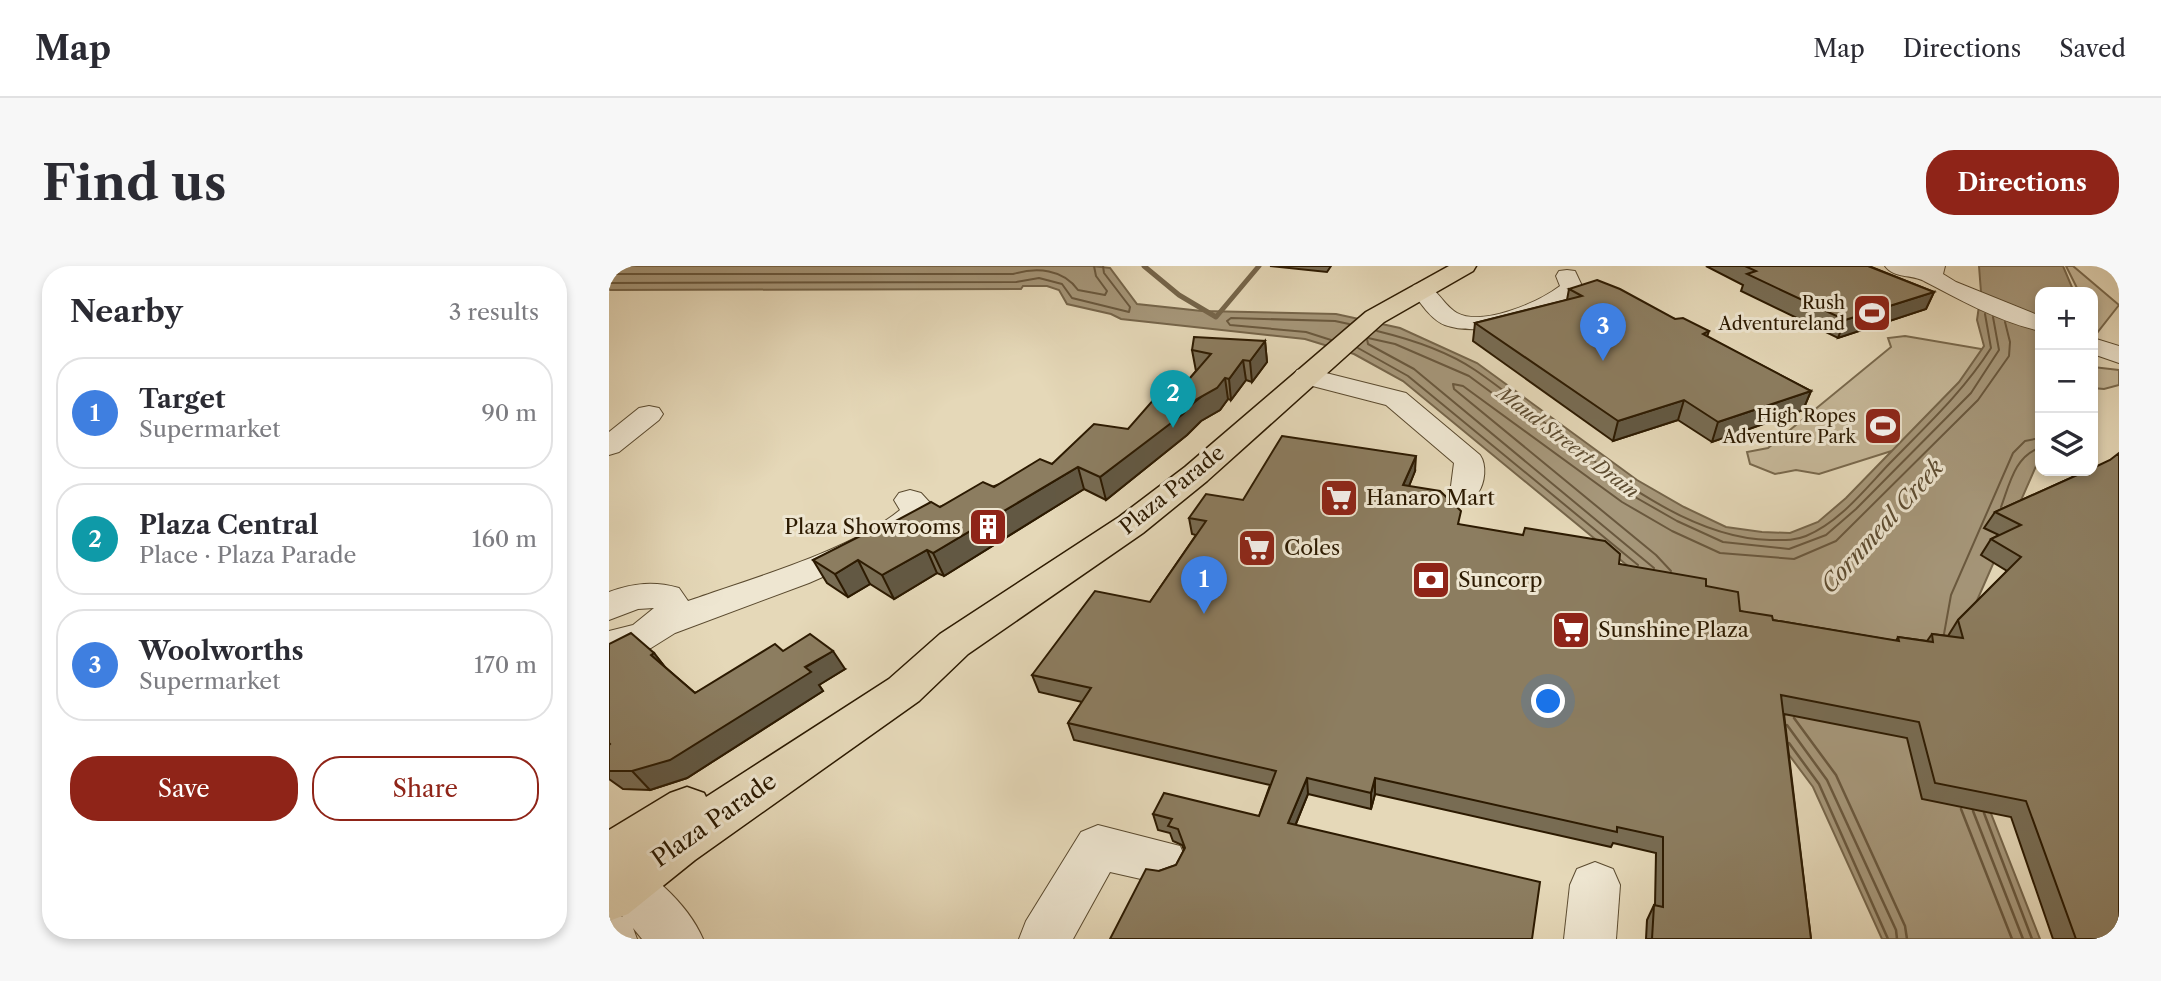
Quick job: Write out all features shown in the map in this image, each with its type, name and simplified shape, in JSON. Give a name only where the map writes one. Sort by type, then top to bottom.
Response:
[{"type":"main road","name":"Plaza Parade","points":[[1375,317],[1391,292],[1433,266]]},
{"type":"main road","name":"Plaza Parade","points":[[613,878],[677,844],[904,690],[954,645],[1131,525],[1196,474],[1375,317],[1465,266]]},
{"type":"street","points":[[1544,266],[1595,282]]},
{"type":"street","points":[[1895,266],[1906,271],[1931,270],[1948,287],[2035,322]]},
{"type":"street","points":[[1422,290],[1431,305],[1451,319],[1479,323],[1535,309],[1564,295],[1572,288],[1565,271]]},
{"type":"street","points":[[2098,347],[2119,355]]},
{"type":"street","points":[[1306,376],[1396,399],[1469,461],[1467,486]]},
{"type":"street","points":[[609,446],[622,416]]},
{"type":"street","points":[[609,645],[638,638],[663,623],[779,580],[885,536],[913,517],[917,506],[910,500]]},
{"type":"street","points":[[609,607],[643,595],[666,597],[671,600],[673,607],[663,623]]},
{"type":"street","points":[[1045,939],[1098,847],[1163,862]]},
{"type":"street","points":[[613,878],[677,939]]},
{"type":"street","points":[[1590,939],[1595,885]]},
{"type":"shaded area","points":[[2066,266],[2073,266],[2098,287],[2076,287]]},
{"type":"shaded area","points":[[2098,287],[2119,305],[2098,332]]},
{"type":"shaded area","name":"High Ropes Adventure Park","points":[[1905,336],[2035,358],[2035,406],[1819,474],[1796,470],[1775,474],[1750,464],[1747,452],[1768,448],[1891,347],[1888,338]]},
{"type":"shaded area","points":[[2098,368],[2119,370],[2119,385],[2098,388]]},
{"type":"water","points":[[609,266],[1092,266],[1110,268],[1137,304],[1202,311],[1336,314],[1400,328],[1477,363],[1637,480],[1684,507],[1726,527],[1790,533],[1818,522],[1846,498],[1959,382],[1984,346],[1977,320],[1981,292],[1979,266],[2063,266],[2072,287],[2035,287],[2035,468],[1975,605],[1976,775],[2040,939],[1882,939],[1813,787],[1754,708],[1640,576],[1403,381],[1354,354],[1305,339],[1121,319],[1111,314],[1067,304],[1059,290],[1047,286],[1023,286],[1021,289],[609,290]]},
{"type":"building","points":[[1745,266],[1868,266],[1934,292],[1845,320],[1747,274],[1756,271]]},
{"type":"building","points":[[1597,280],[1620,289],[1675,319],[1683,318],[1709,331],[1703,334],[1811,391],[1718,422],[1684,400],[1618,421],[1475,323],[1582,296],[1569,289]]},
{"type":"building","points":[[1194,337],[1265,341],[1250,361],[1243,360],[1229,379],[1225,378],[1217,388],[1197,399],[1183,414],[1100,477],[1078,467],[933,553],[927,550],[882,575],[858,560],[835,574],[813,560],[876,528],[879,530],[931,502],[940,507],[983,482],[994,487],[1040,459],[1052,464],[1094,424],[1128,429],[1169,382],[1185,384],[1211,354],[1192,350]]},
{"type":"building","points":[[1282,436],[1416,456],[1403,485],[1440,491],[1461,511],[1458,524],[1523,535],[1525,528],[1605,541],[1620,554],[1619,564],[1706,579],[1706,586],[1738,592],[1740,611],[1772,616],[1773,620],[1899,641],[1898,637],[1933,642],[1932,634],[1963,638],[1958,620],[2021,557],[1991,539],[2021,525],[1995,512],[2075,476],[2098,476],[2098,466],[2119,453],[2119,939],[2076,939],[2026,801],[1935,783],[1919,722],[1781,695],[1811,939],[1652,939],[1654,905],[1663,907],[1663,837],[1617,827],[1617,832],[1375,778],[1371,793],[1307,778],[1288,823],[1540,882],[1532,939],[1110,939],[1146,869],[1159,871],[1176,865],[1185,848],[1178,829],[1168,826],[1172,819],[1153,814],[1164,793],[1259,816],[1276,771],[1068,723],[1091,688],[1032,675],[1095,591],[1150,602],[1206,521],[1189,518],[1206,494],[1243,500]]},
{"type":"building","points":[[631,633],[654,653],[651,655],[695,693],[775,644],[783,651],[810,634],[833,651],[805,667],[811,672],[670,760],[632,771],[609,771],[609,644]]},
{"type":"waterway","points":[[1144,266],[1179,295],[1216,317],[1259,266]]},
{"type":"place","name":"Rush Adventureland","points":[[1872,313]]},
{"type":"place","name":"Woolworths","points":[[1603,361]]},
{"type":"place","name":"High Ropes Adventure Park","points":[[1883,426]]},
{"type":"place","name":"Plaza Central","points":[[1173,428]]},
{"type":"place","name":"Hanaro Mart","points":[[1339,498]]},
{"type":"place","name":"Plaza Showrooms","points":[[988,527]]},
{"type":"place","name":"Coles","points":[[1257,548]]},
{"type":"place","name":"Suncorp","points":[[1431,580]]},
{"type":"place","name":"Target","points":[[1204,614]]},
{"type":"place","name":"Sunshine Plaza","points":[[1571,630]]},
{"type":"water label","name":"Maud Streert Drain","points":[[1568,442]]},
{"type":"water label","name":"Cornmeal Creek","points":[[1882,526]]}]
